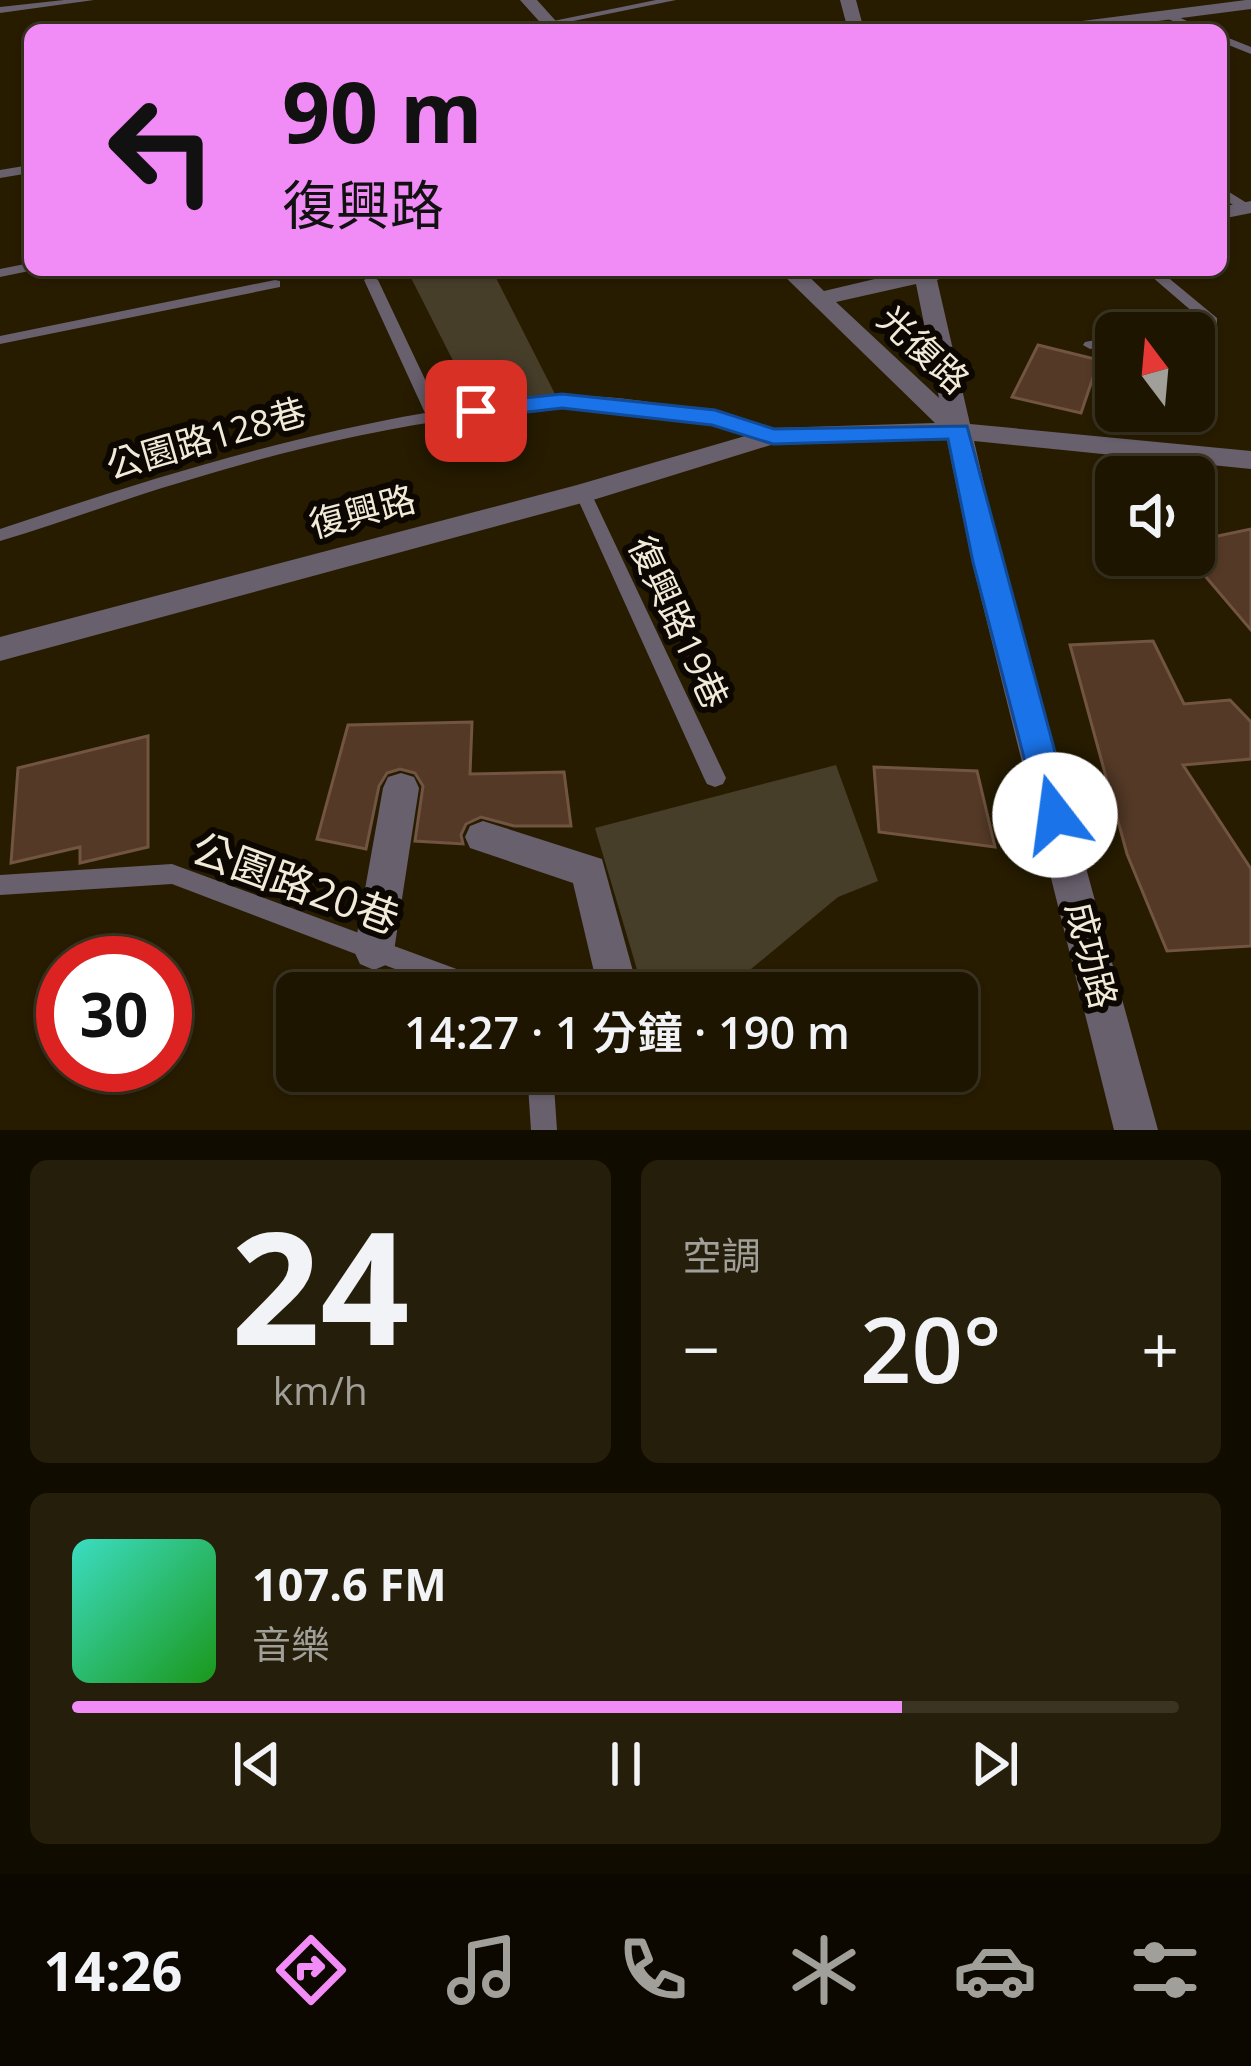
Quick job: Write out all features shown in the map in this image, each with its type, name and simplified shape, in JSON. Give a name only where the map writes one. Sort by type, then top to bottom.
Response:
[{"type":"street","points":[[527,0],[550,24]]},
{"type":"street","points":[[1117,24],[1251,4]]},
{"type":"street","name":"光復路","points":[[795,276],[958,431]]},
{"type":"street","points":[[818,299],[913,276]]},
{"type":"street","name":"成功路","points":[[926,276],[987,562],[1136,1130]]},
{"type":"street","name":"復興路","points":[[0,649],[583,493],[773,436],[958,431],[1251,460]]},
{"type":"street","points":[[374,951],[401,788]]},
{"type":"street","points":[[483,837],[589,871],[614,972]]},
{"type":"lane","points":[[0,10],[89,0]]},
{"type":"lane","points":[[566,24],[671,0]]},
{"type":"lane","points":[[1169,16],[1187,24]]},
{"type":"lane","points":[[1158,276],[1201,312]]},
{"type":"lane","points":[[371,280],[434,415]]},
{"type":"lane","points":[[0,340],[275,284]]},
{"type":"lane","points":[[1090,345],[1095,344]]},
{"type":"lane","name":"公園路128巷","points":[[0,535],[299,444],[434,415],[562,401],[715,418],[773,436]]},
{"type":"lane","name":"復興路19巷","points":[[583,493],[715,778]]},
{"type":"lane","name":"公園路20巷","points":[[0,885],[172,874],[432,972]]},
{"type":"lane","points":[[541,1092],[544,1130]]},
{"type":"shaded area","points":[[410,276],[495,276],[556,396],[474,402]]},
{"type":"shaded area","points":[[836,765],[878,881],[838,897],[747,972],[638,972],[595,828]]},
{"type":"building","points":[[1038,345],[1095,359],[1081,413],[1012,397]]},
{"type":"building","points":[[1251,529],[1251,630],[1205,576],[1215,576],[1215,537]]},
{"type":"building","points":[[1153,641],[1184,704],[1230,700],[1251,722],[1251,759],[1183,765],[1251,869],[1251,946],[1167,951],[1127,854],[1070,645]]},
{"type":"building","points":[[472,722],[470,774],[564,772],[571,826],[514,826],[481,817],[466,824],[463,844],[415,841],[423,786],[415,773],[400,769],[387,773],[379,786],[366,849],[317,839],[348,725]]},
{"type":"building","points":[[148,736],[148,847],[80,863],[80,847],[11,863],[18,768]]},
{"type":"building","points":[[874,767],[977,771],[995,847],[879,832]]},
{"type":"route","points":[[476,411],[562,401],[651,407],[715,418],[773,436],[958,431],[987,562],[1055,815]]}]
